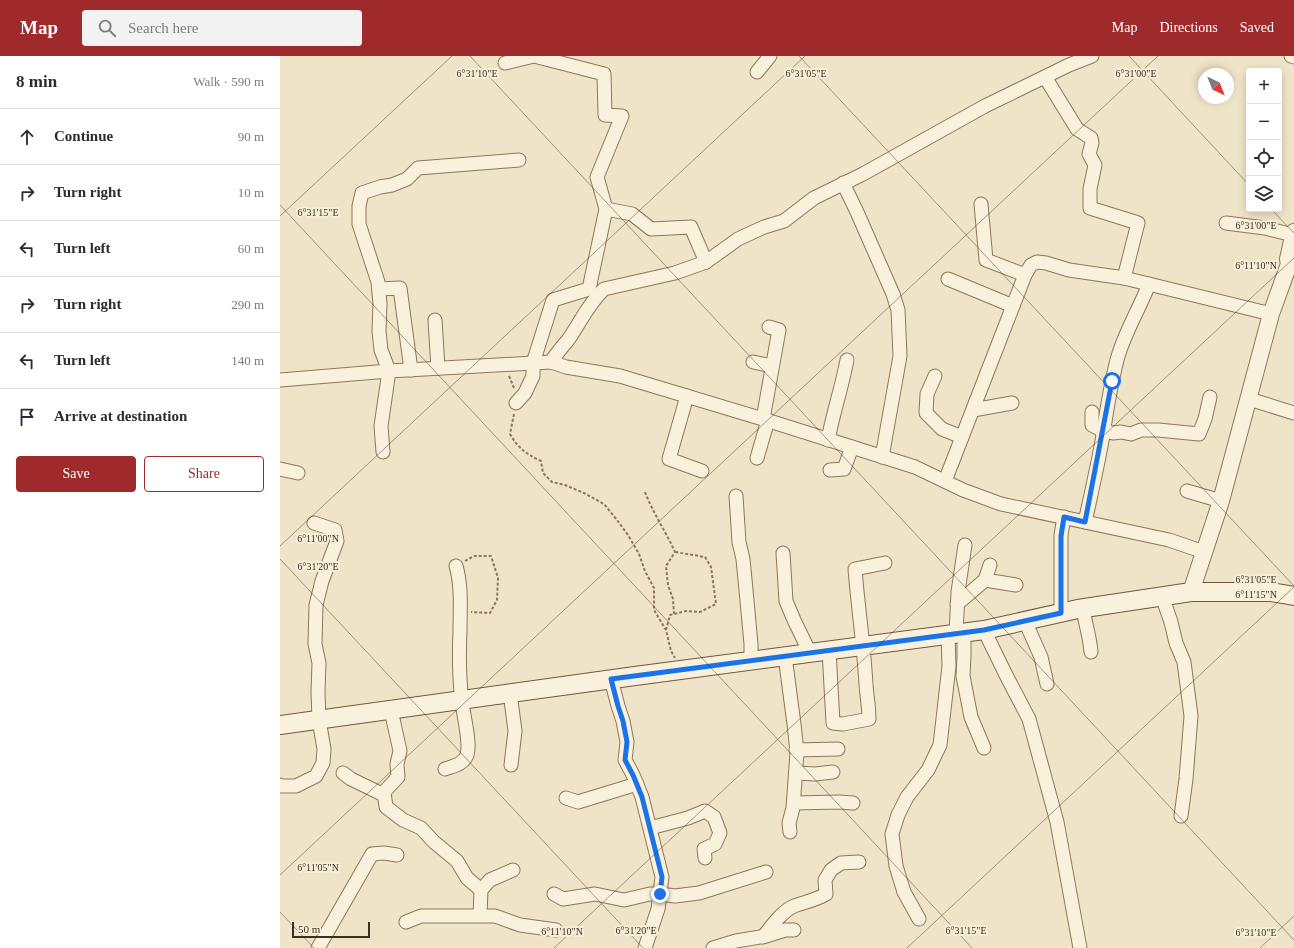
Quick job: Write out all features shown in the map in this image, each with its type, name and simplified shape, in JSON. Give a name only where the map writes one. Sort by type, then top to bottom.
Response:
[{"type":"main road","points":[[280,725],[611,679],[984,630],[1083,608],[1191,592],[1271,592],[1294,596]]},
{"type":"street","points":[[505,62],[534,56],[604,74],[605,115],[622,116],[596,177],[606,209],[589,289],[553,300],[533,363],[533,376],[525,393],[516,403]]},
{"type":"street","points":[[757,72],[770,56]]},
{"type":"street","points":[[551,362],[596,296],[604,289],[675,273],[706,262],[738,239],[764,227],[784,221],[814,198],[863,174],[985,106],[1092,56]]},
{"type":"street","points":[[1045,77],[1077,129],[1091,138],[1092,143],[1089,154],[1095,165],[1090,189],[1090,208],[1138,223],[1124,278]]},
{"type":"street","points":[[383,452],[382,419],[389,371],[381,350],[378,282],[359,224],[359,206],[362,193],[407,180],[418,168],[519,160]]},
{"type":"street","points":[[843,183],[887,280],[898,310],[900,356],[882,457]]},
{"type":"street","points":[[981,204],[986,260],[1025,275]]},
{"type":"street","points":[[606,209],[632,214],[651,229],[691,227],[706,262]]},
{"type":"street","points":[[1191,592],[1221,501],[1271,314],[1291,261],[1294,234],[1265,228],[1226,223]]},
{"type":"street","points":[[945,481],[1025,275],[1031,265],[1037,262],[1069,270],[1124,278],[1271,314]]},
{"type":"street","points":[[948,280],[1013,306]]},
{"type":"street","points":[[1085,522],[1117,359],[1125,335],[1142,302],[1149,284]]},
{"type":"street","points":[[379,289],[400,288],[411,370]]},
{"type":"street","points":[[435,320],[438,368]]},
{"type":"street","points":[[756,458],[765,420],[772,366],[779,330],[769,327]]},
{"type":"street","points":[[828,440],[847,360]]},
{"type":"street","points":[[280,380],[389,371],[551,362],[566,367],[620,376],[852,447],[915,467],[963,490],[1001,504],[1169,540],[1204,552]]},
{"type":"street","points":[[753,362],[772,366]]},
{"type":"street","points":[[935,376],[927,394],[926,413],[942,429],[962,438]]},
{"type":"street","points":[[687,396],[668,458],[702,471]]},
{"type":"street","points":[[1092,412],[1092,425],[1103,431],[1112,433],[1121,432],[1130,434],[1141,430],[1158,430],[1199,434],[1205,419],[1210,397]]},
{"type":"street","points":[[1249,399],[1294,413]]},
{"type":"street","points":[[972,410],[1012,403]]},
{"type":"street","points":[[830,470],[844,469],[852,447]]},
{"type":"street","points":[[280,469],[298,473]]},
{"type":"street","points":[[1187,491],[1221,501]]},
{"type":"street","points":[[736,496],[739,542],[743,559],[751,644],[751,661]]},
{"type":"street","points":[[1061,613],[1061,536],[1064,517]]},
{"type":"street","points":[[280,785],[296,786],[316,776],[323,763],[324,750],[319,720],[319,663],[315,644],[316,605],[322,581],[337,541],[335,530],[314,523]]},
{"type":"street","points":[[919,919],[904,892],[896,866],[892,834],[898,815],[907,798],[928,770],[940,745],[949,666],[956,634],[958,592],[965,545]]},
{"type":"street","points":[[783,553],[786,601],[810,653]]},
{"type":"street","points":[[829,650],[833,723],[843,724],[869,719],[855,569],[885,564]]},
{"type":"street","points":[[957,604],[985,580],[990,565]]},
{"type":"street","points":[[445,770],[462,763],[467,756],[469,745],[462,700],[460,612],[458,573],[456,566]]},
{"type":"street","points":[[985,580],[1016,585]]},
{"type":"street","points":[[1162,596],[1171,622],[1176,643],[1184,662],[1191,716],[1186,780],[1181,816]]},
{"type":"street","points":[[1083,608],[1091,652]]},
{"type":"street","points":[[1025,621],[1041,657],[1047,684]]},
{"type":"street","points":[[984,630],[1029,719],[1057,822],[1080,948]]},
{"type":"street","points":[[956,634],[964,656],[962,676],[971,717],[984,748]]},
{"type":"street","points":[[785,656],[796,750],[794,803],[790,823],[790,832]]},
{"type":"street","points":[[611,679],[623,721],[627,742],[625,760],[642,797],[662,877],[658,910],[645,948]]},
{"type":"street","points":[[510,693],[516,731],[511,765]]},
{"type":"street","points":[[391,710],[400,751],[397,764],[398,777],[384,792],[386,807],[403,820],[421,828],[434,842],[457,861],[467,878],[481,890]]},
{"type":"street","points":[[796,750],[838,749]]},
{"type":"street","points":[[796,773],[815,774],[833,772]]},
{"type":"street","points":[[343,773],[351,779],[384,795]]},
{"type":"street","points":[[566,798],[578,802],[637,784]]},
{"type":"street","points":[[794,803],[854,803]]},
{"type":"street","points":[[650,828],[688,818],[705,811],[714,817],[720,833],[715,844],[704,849],[705,858]]},
{"type":"street","points":[[318,948],[372,854],[384,852],[397,855]]},
{"type":"street","points":[[763,937],[780,917],[793,907],[815,900],[826,894],[825,880],[832,870],[841,862],[859,862]]},
{"type":"street","points":[[480,915],[481,890],[490,880],[513,870]]},
{"type":"street","points":[[554,894],[563,899],[596,894],[624,900],[650,894],[675,896],[699,893],[766,872]]},
{"type":"street","points":[[406,922],[421,916],[480,915],[495,916],[520,925],[556,930]]},
{"type":"street","points":[[713,948],[736,941],[763,937],[785,930],[794,930]]},
{"type":"path","points":[[503,365],[515,389],[516,403],[510,434],[527,455],[541,461],[543,473],[552,482],[565,486],[604,504],[617,520],[639,554],[645,571],[654,588],[654,610],[666,630],[671,651],[681,670]]},
{"type":"path","points":[[644,492],[662,524],[675,552]]},
{"type":"path","points":[[666,630],[670,615],[686,611],[700,612],[716,604],[711,567],[705,557],[675,552]]},
{"type":"path","points":[[674,614],[673,599],[668,585],[666,566],[675,552]]},
{"type":"path","points":[[456,566],[474,556],[490,556],[498,578],[497,600],[490,613],[460,612]]},
{"type":"route","points":[[660,894],[662,877],[642,797],[625,760],[627,742],[623,721],[611,679],[984,630],[1061,613],[1061,536],[1064,517],[1085,522],[1091,498],[1112,381]]}]
